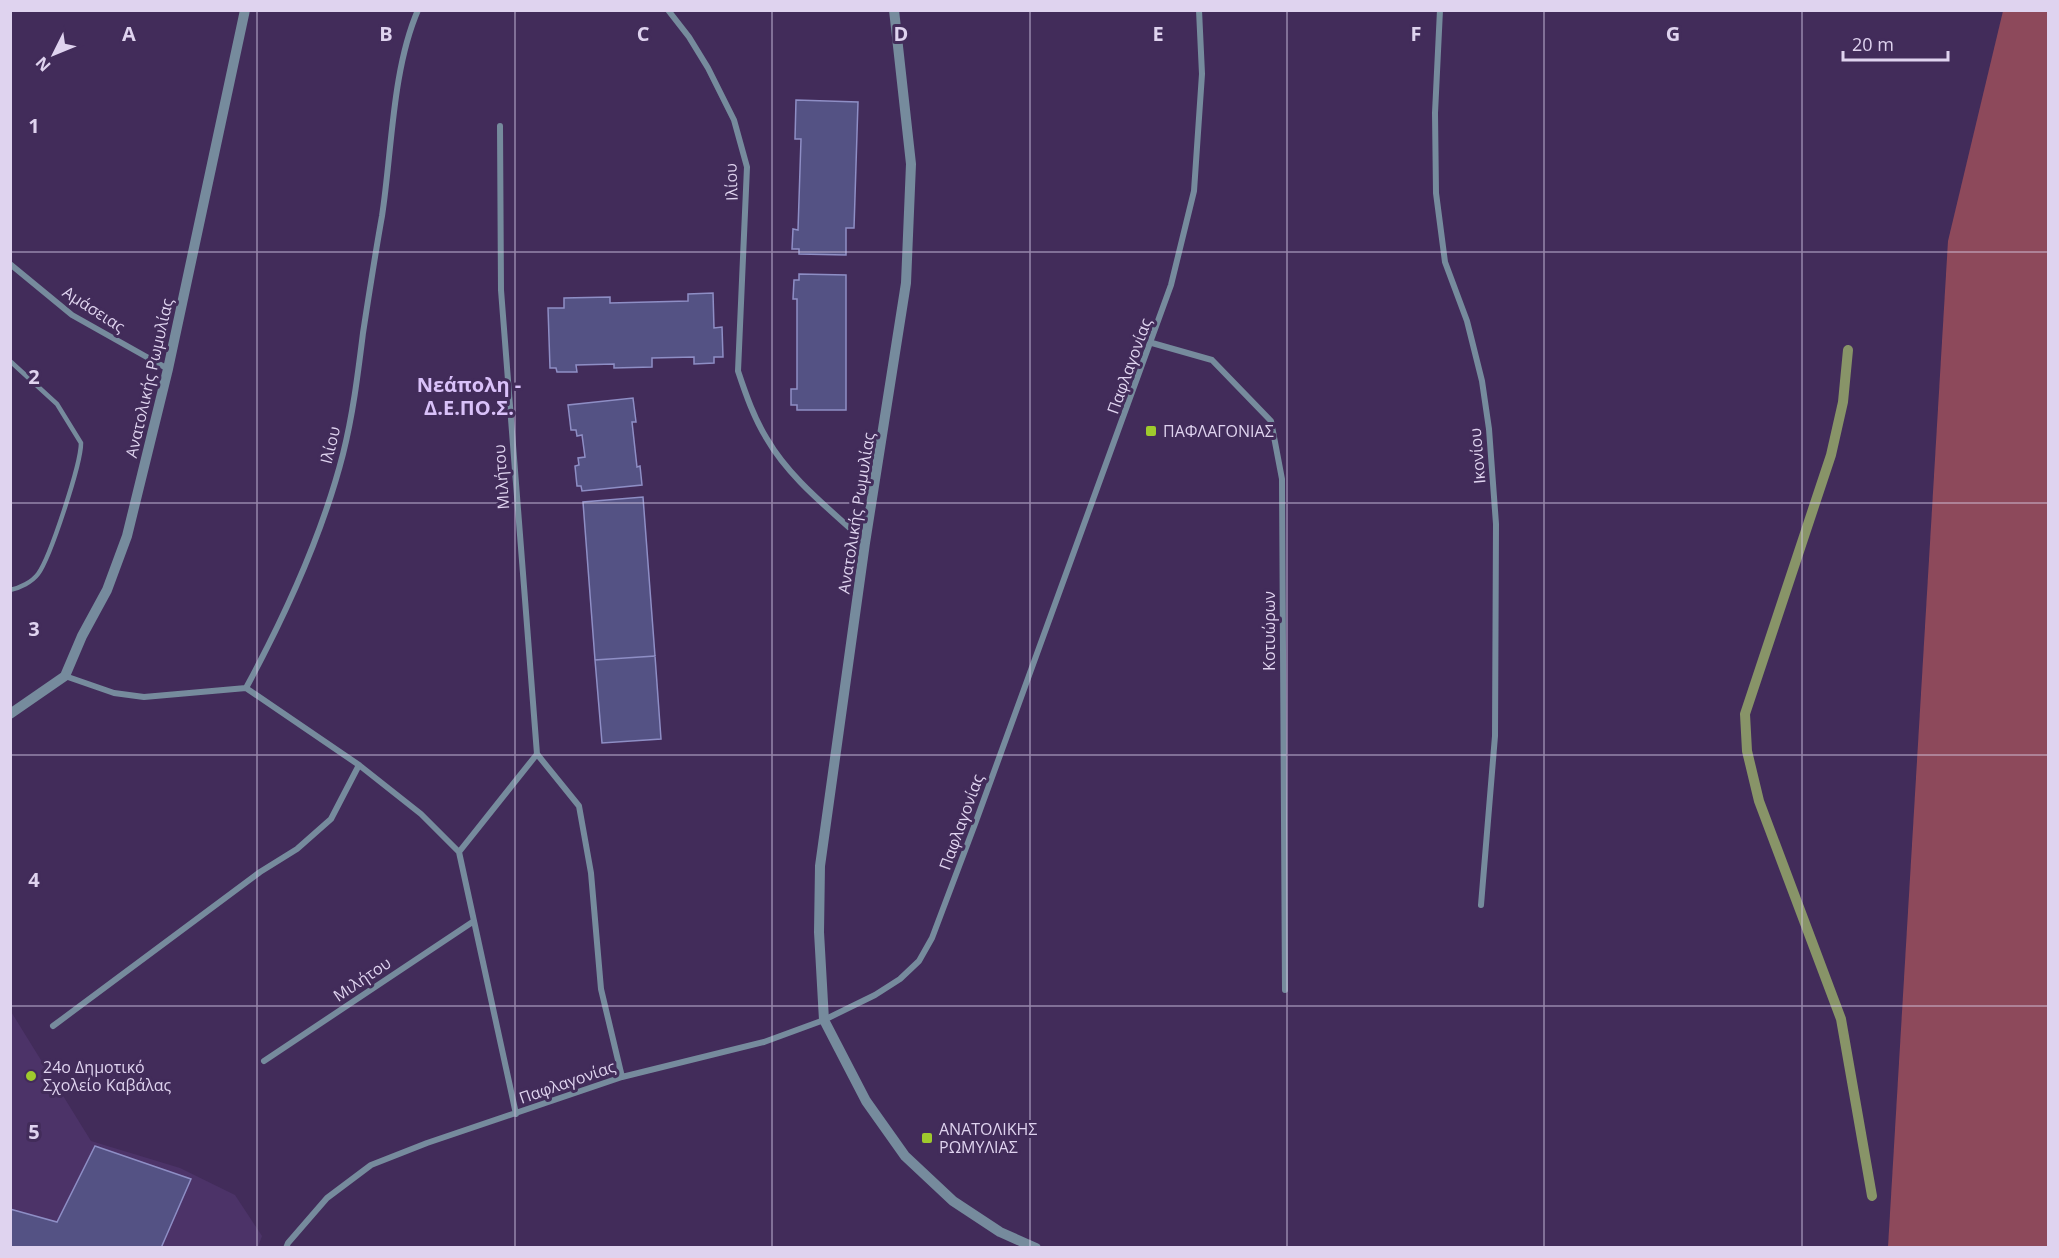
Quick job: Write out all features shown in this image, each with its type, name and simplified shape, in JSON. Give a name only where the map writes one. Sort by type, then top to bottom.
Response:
[{"type":"street","name":"Ανατολικής Ρωμυλίας","points":[[65,676],[82,636],[107,590],[128,536],[168,369],[245,10]]},
{"type":"street","name":"Ιλίου","points":[[246,688],[295,592],[321,524],[343,453],[352,413],[385,194],[397,95],[406,48],[418,10]]},
{"type":"street","name":"Ιλίου","points":[[668,10],[708,68],[734,120],[747,167],[738,371],[748,402],[767,440],[796,477],[865,543]]},
{"type":"street","name":"Ανατολικής Ρωμυλίας","points":[[824,1020],[819,932],[820,866],[865,543],[906,283],[910,164],[894,10]]},
{"type":"street","name":"Παφλαγονίας","points":[[286,1248],[327,1198],[371,1165],[427,1143],[622,1077],[764,1042],[824,1020],[854,1007],[900,979],[918,961],[932,938],[1172,285],[1194,191],[1202,74],[1199,10]]},
{"type":"street","name":"Ικονίου","points":[[1440,10],[1435,113],[1436,193],[1445,262],[1467,321],[1482,381],[1489,429],[1496,524],[1495,736],[1481,905]]},
{"type":"street","name":"Μιλήτου","points":[[500,126],[501,290],[537,754]]},
{"type":"street","name":"Αμάσειας","points":[[10,264],[72,315],[168,369]]},
{"type":"street","name":"Κοτυώρων","points":[[1152,343],[1212,360],[1271,421],[1276,443],[1282,479],[1285,990]]},
{"type":"street","points":[[10,714],[65,676],[114,693],[144,697],[246,688],[359,765],[421,814],[459,852],[516,1114]]},
{"type":"street","points":[[459,852],[537,754],[579,806],[591,873],[601,989],[622,1077]]},
{"type":"street","points":[[53,1026],[260,872],[297,849],[331,819],[359,765]]},
{"type":"street","name":"Μιλήτου","points":[[264,1060],[474,921]]},
{"type":"street","points":[[824,1020],[866,1101],[905,1156],[953,1201],[1000,1232],[1036,1248]]},
{"type":"lane","points":[[10,361],[57,405],[81,443],[75,473],[47,559],[36,577],[10,590]]},
{"type":"shaded area","points":[[2003,11],[2048,11],[2048,1247],[1888,1247],[1948,241]]},
{"type":"shaded area","name":"24ο Δημοτικό Σχολείο Καβάλας","points":[[10,1010],[91,1141],[180,1168],[235,1195],[262,1236],[258,1247],[11,1247]]},
{"type":"building","points":[[796,100],[858,102],[854,228],[846,228],[846,255],[799,254],[799,249],[792,249],[793,229],[798,230],[801,139],[795,139]]},
{"type":"building","points":[[799,274],[846,275],[846,410],[797,410],[797,405],[791,405],[791,389],[797,389],[797,299],[793,299],[794,280],[799,280]]},
{"type":"building","points":[[713,293],[714,328],[722,327],[723,357],[714,357],[714,363],[694,364],[694,357],[652,358],[652,367],[614,368],[614,364],[576,365],[577,372],[557,372],[556,368],[550,368],[548,308],[564,308],[564,298],[610,297],[610,303],[688,301],[688,294]]},
{"type":"building","points":[[633,398],[636,422],[632,422],[637,467],[640,466],[642,485],[582,491],[581,486],[577,486],[575,466],[579,465],[578,458],[585,457],[582,435],[577,436],[576,430],[571,430],[568,405]]},
{"type":"building","points":[[643,497],[655,656],[595,660],[583,502]]},
{"type":"building","points":[[655,656],[661,739],[602,743],[595,660]]},
{"type":"building","points":[[95,1146],[191,1179],[161,1248],[10,1248],[10,1209],[57,1222]]},
{"type":"waterway","points":[[1848,350],[1843,402],[1831,455],[1745,714],[1747,751],[1759,801],[1841,1019],[1872,1196]]},
{"type":"place","name":"ΠΑΦΛΑΓΟΝΙΑΣ","points":[[1151,431]]},
{"type":"place","name":"24ο Δημοτικό Σχολείο Καβάλας","points":[[31,1076]]},
{"type":"place","name":"ΑΝΑΤΟΛΙΚΗΣ ΡΩΜΥΛΙΑΣ","points":[[927,1138]]},
{"type":"district","name":"Νεάπολη - Δ.Ε.ΠΟ.Σ.","points":[[469,396]]}]
